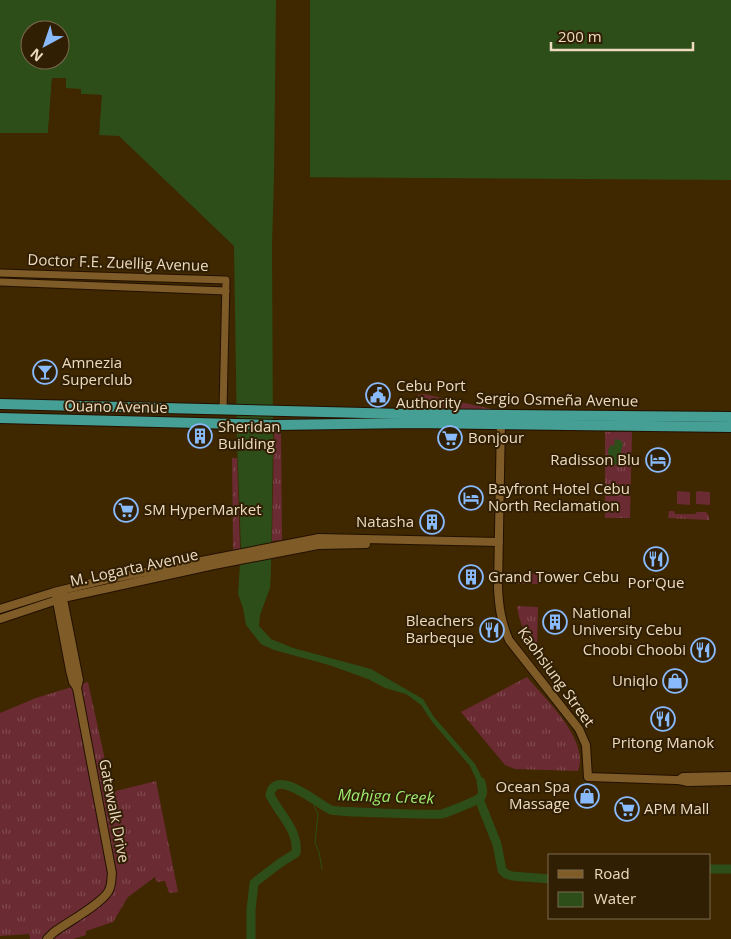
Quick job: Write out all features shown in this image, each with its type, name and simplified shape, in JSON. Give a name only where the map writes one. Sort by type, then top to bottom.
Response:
[{"type":"highway","name":"Ouano Avenue","points":[[0,404],[227,410]]},
{"type":"highway","name":"Sergio Osmeña Avenue","points":[[227,410],[405,414],[731,427]]},
{"type":"highway","name":"Sergio Osmeña Avenue","points":[[232,424],[275,426],[501,419],[731,417]]},
{"type":"highway","name":"Ouano Avenue","points":[[0,418],[232,424]]},
{"type":"main road","name":"Kaohsiung Street","points":[[501,419],[498,588],[500,613],[509,640],[579,729],[586,745],[588,777],[676,780]]},
{"type":"main road","name":"M. Logarta Avenue","points":[[0,609],[240,557],[327,541],[499,542]]},
{"type":"main road","name":"M. Logarta Avenue","points":[[0,619],[59,595]]},
{"type":"main road","name":"Gatewalk Drive","points":[[47,939],[108,894],[112,873],[77,688],[73,682],[70,670],[59,595]]},
{"type":"main road","points":[[731,776],[683,777],[679,780],[683,782],[731,781]]},
{"type":"street","points":[[2,273],[2,283]]},
{"type":"street","name":"Doctor F.E. Zuellig Avenue","points":[[2,273],[226,280],[226,291],[2,283]]},
{"type":"street","points":[[226,291],[227,410]]},
{"type":"green space","points":[[424,394],[492,409],[492,411],[416,408],[418,395]]},
{"type":"green space","points":[[274,431],[281,431],[282,540],[272,541]]},
{"type":"green space","points":[[605,432],[632,432],[630,518],[605,518]]},
{"type":"green space","points":[[232,458],[237,458],[240,549],[233,550]]},
{"type":"green space","points":[[678,491],[690,492],[690,505],[677,504]]},
{"type":"green space","points":[[696,492],[710,492],[710,505],[696,504]]},
{"type":"green space","points":[[669,511],[674,511],[675,514],[706,512],[709,520],[668,518]]},
{"type":"green space","points":[[539,573],[539,584],[518,584],[518,574]]},
{"type":"green space","points":[[517,606],[538,607],[537,650],[524,630]]},
{"type":"green space","points":[[527,677],[555,709],[572,734],[578,746],[580,759],[578,771],[515,769],[505,765],[461,712]]},
{"type":"green space","points":[[88,682],[112,792],[156,781],[178,892],[169,893],[165,881],[157,882],[155,877],[128,897],[113,922],[86,931],[86,935],[73,939],[30,939],[29,934],[0,936],[0,713],[36,698]]},
{"type":"water","points":[[0,0],[731,0],[731,180],[274,177],[271,569],[270,588],[260,615],[259,626],[271,639],[293,648],[371,669],[423,699],[434,717],[475,764],[484,782],[482,792],[470,766],[433,723],[421,705],[406,694],[385,688],[368,679],[329,665],[274,650],[261,644],[246,625],[238,594],[241,548],[237,441],[234,246],[119,136],[99,135],[101,95],[81,94],[81,89],[66,89],[66,79],[52,78],[48,133],[0,133]]},
{"type":"water","points":[[615,439],[623,443],[621,452],[623,461],[612,466],[609,462],[608,450],[611,445],[614,446]]},
{"type":"pier","points":[[276,0],[310,0],[310,178],[274,177]]},
{"type":"pier","points":[[52,78],[66,78],[66,88],[81,89],[81,94],[102,95],[99,135],[96,135],[99,98],[81,97],[78,92],[65,91],[63,81],[54,81],[51,133],[48,133]]},
{"type":"waterway","name":"Mahiga Creek","points":[[251,939],[251,910],[254,883],[296,853],[296,845],[291,830],[270,795],[274,787],[280,784],[288,786],[331,810],[337,811],[442,814],[481,797],[483,792],[481,782]]},
{"type":"waterway","points":[[479,799],[497,844],[502,870],[512,876],[548,879]]},
{"type":"waterway","points":[[316,800],[314,806],[318,814],[315,843],[319,852],[322,869]]},
{"type":"waterway","points":[[711,869],[731,869]]},
{"type":"place","name":"Amnezia Superclub","points":[[45,372]]},
{"type":"place","name":"Cebu Port Authority","points":[[378,395]]},
{"type":"place","name":"Sheridan Building","points":[[200,436]]},
{"type":"place","name":"Bonjour","points":[[450,438]]},
{"type":"place","name":"Radisson Blu","points":[[658,460]]},
{"type":"place","name":"Bayfront Hotel Cebu North Reclamation","points":[[471,498]]},
{"type":"place","name":"SM HyperMarket","points":[[126,510]]},
{"type":"place","name":"Natasha","points":[[432,522]]},
{"type":"place","name":"Por'Que","points":[[656,559]]},
{"type":"place","name":"Grand Tower Cebu","points":[[471,577]]},
{"type":"place","name":"National University Cebu","points":[[555,622]]},
{"type":"place","name":"Bleachers Barbeque","points":[[492,630]]},
{"type":"place","name":"Choobi Choobi","points":[[703,650]]},
{"type":"place","name":"Uniqlo","points":[[675,681]]},
{"type":"place","name":"Pritong Manok","points":[[663,719]]},
{"type":"place","name":"Ocean Spa Massage","points":[[587,796]]},
{"type":"place","name":"APM Mall","points":[[627,809]]}]
